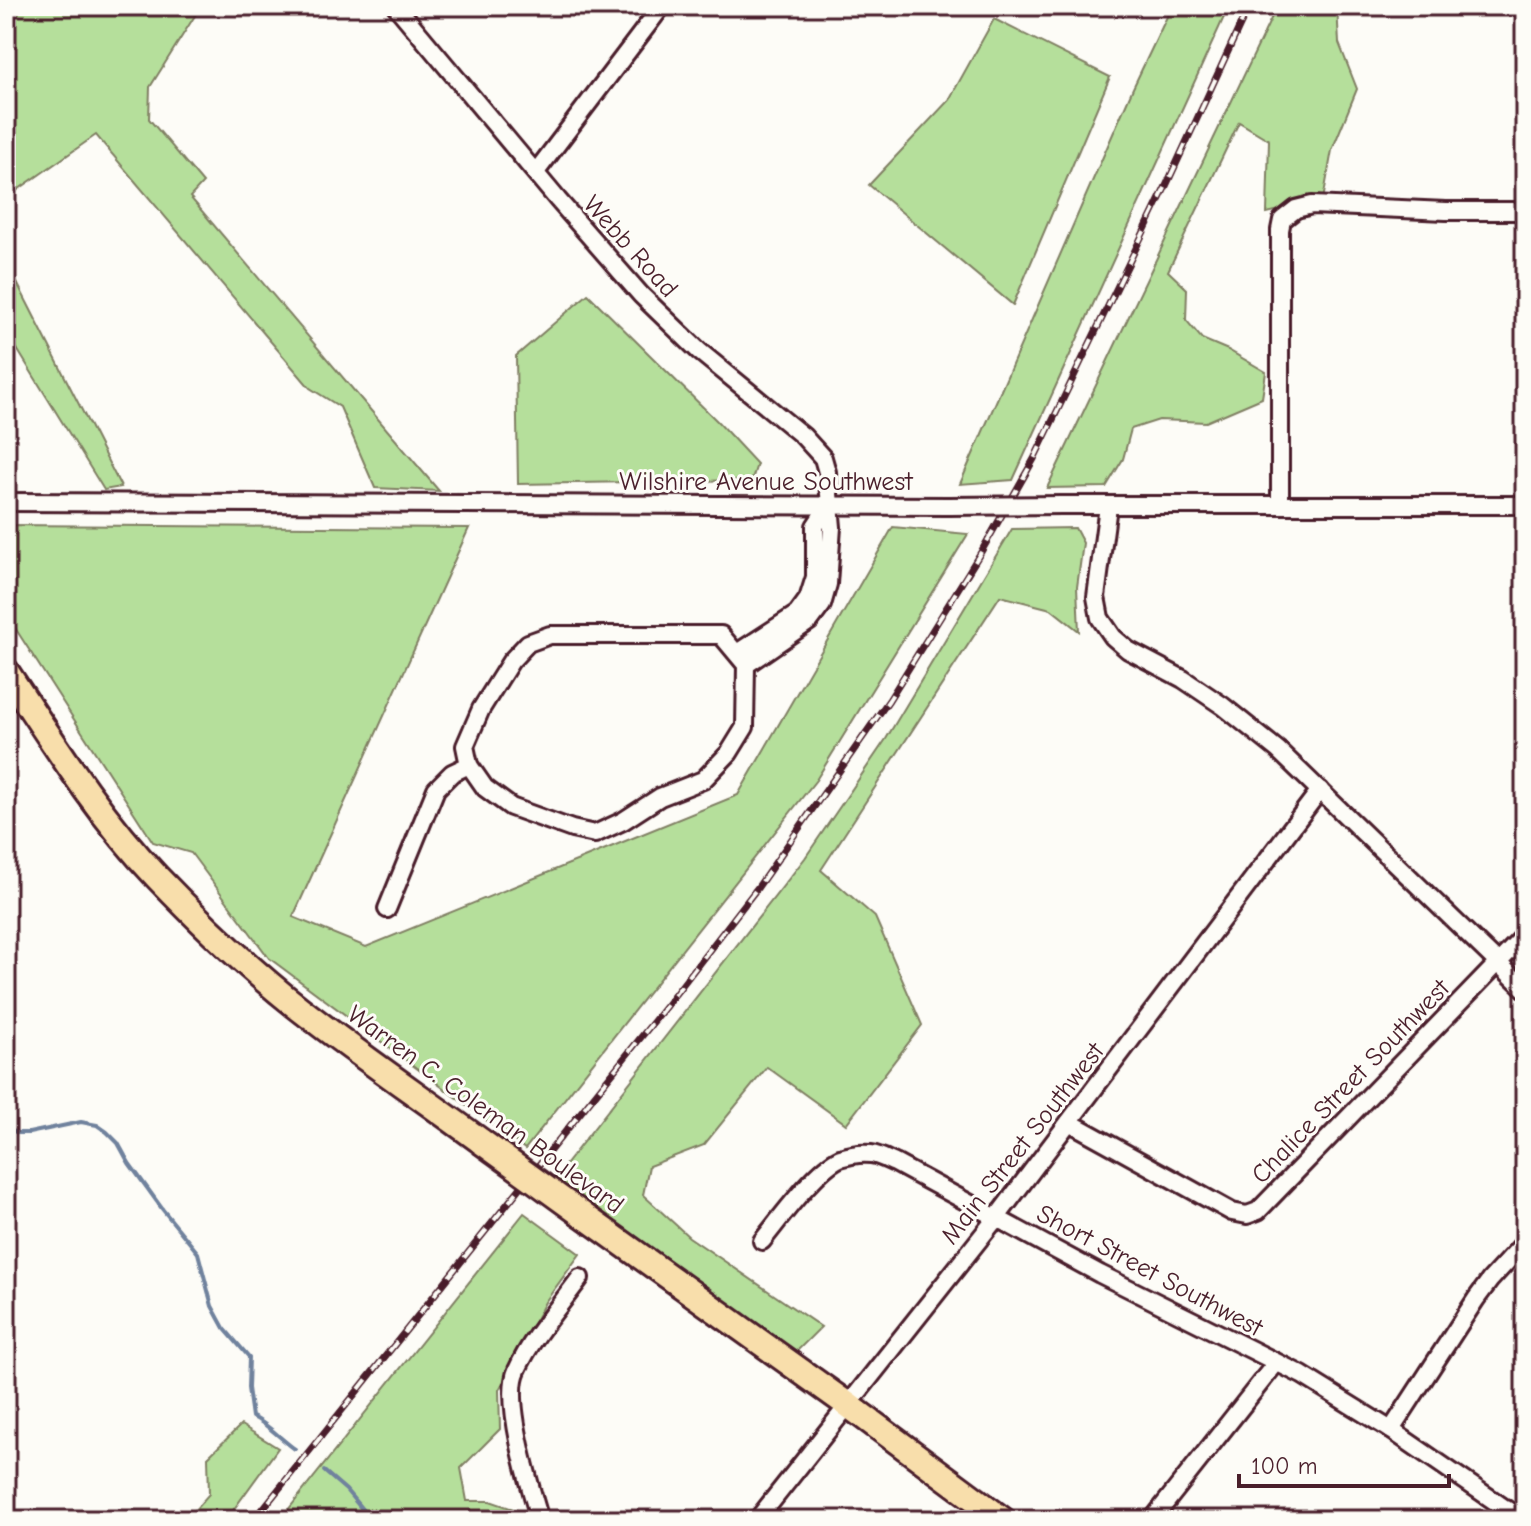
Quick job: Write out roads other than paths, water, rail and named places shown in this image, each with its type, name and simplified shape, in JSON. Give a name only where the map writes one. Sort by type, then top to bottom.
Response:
[{"type":"highway","name":"Warren C. Coleman Boulevard","points":[[6,671],[73,774],[118,832],[228,948],[300,1009],[1003,1520]]},
{"type":"street","name":"Webb Road","points":[[396,6],[641,295],[699,351],[815,447],[823,458],[832,537],[828,584],[822,605],[810,621],[741,659]]},
{"type":"street","points":[[536,172],[662,6]]},
{"type":"street","points":[[1280,504],[1282,220],[1296,209],[1312,205],[1431,211],[1525,211]]},
{"type":"street","name":"Wilshire Avenue Southwest","points":[[6,502],[1525,505]]},
{"type":"street","points":[[1108,506],[1096,597],[1100,618],[1113,637],[1128,650],[1183,679],[1223,706],[1278,750],[1525,989]]},
{"type":"street","points":[[550,635],[721,635],[741,659],[745,727],[729,753],[703,780],[660,797],[623,821],[595,834],[511,807],[485,788],[469,765],[465,746],[481,709],[511,661],[528,643],[550,635]]},
{"type":"street","points":[[387,909],[436,789],[452,773],[469,765]]},
{"type":"street","name":"Main Street Southwest","points":[[757,1520],[997,1217],[1320,790]]},
{"type":"street","name":"Chalice Street Southwest","points":[[1069,1122],[1232,1212],[1247,1215],[1258,1211],[1525,935]]},
{"type":"street","name":"Short Street Southwest","points":[[762,1241],[807,1187],[830,1165],[840,1158],[872,1154],[895,1163],[1100,1274],[1302,1375],[1391,1430],[1522,1520]]},
{"type":"street","points":[[1391,1430],[1476,1299],[1525,1242]]},
{"type":"street","points":[[540,1520],[517,1426],[513,1386],[516,1371],[536,1338],[580,1278]]},
{"type":"street","points":[[1152,1520],[1276,1363]]},
{"type":"waterway","points":[[6,1128],[29,1133],[81,1122],[97,1125],[118,1143],[163,1210],[198,1253],[212,1306],[224,1328],[249,1357],[248,1388],[252,1417],[295,1449]]},
{"type":"waterway","points":[[324,1471],[346,1490],[371,1520]]},
{"type":"railway","points":[[254,1520],[666,1006],[758,887],[889,700],[981,552],[1034,459],[1249,6]]}]
